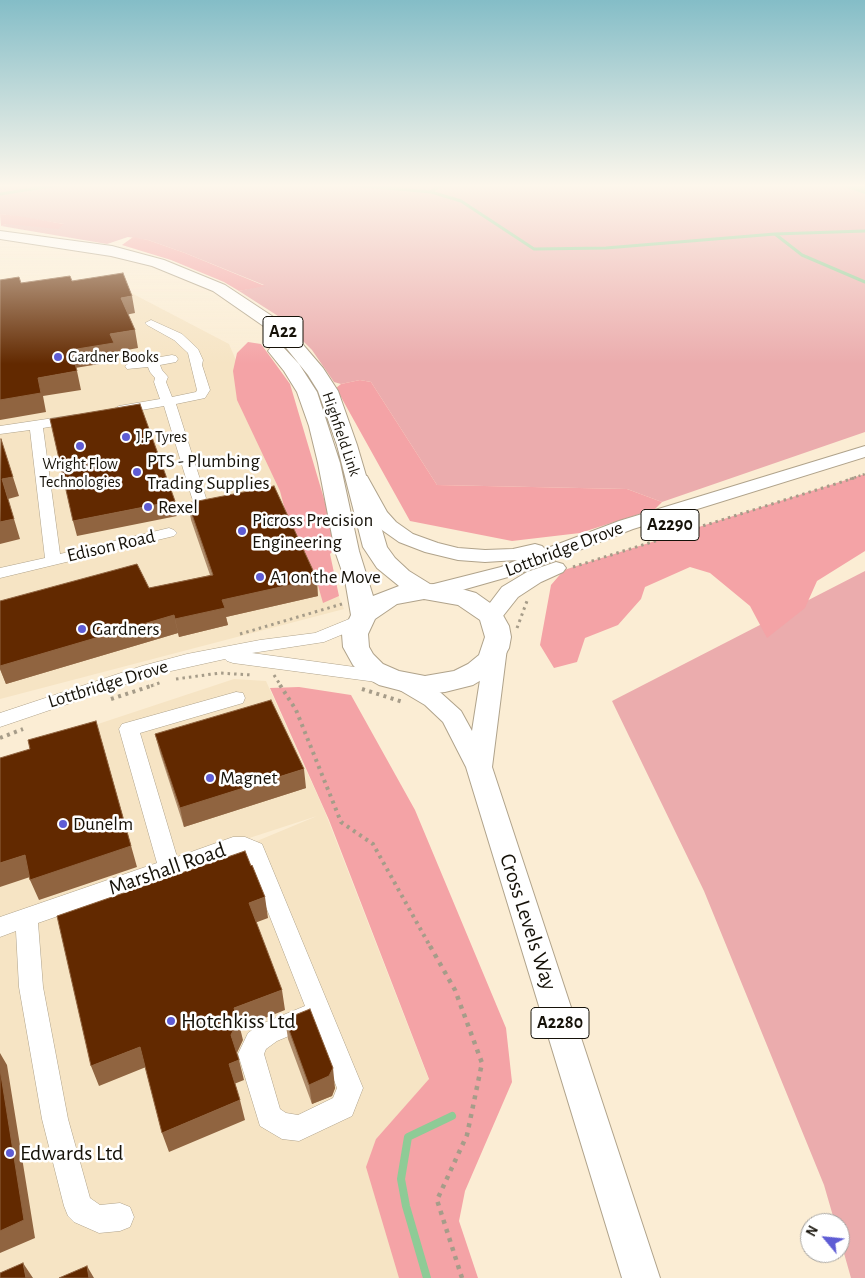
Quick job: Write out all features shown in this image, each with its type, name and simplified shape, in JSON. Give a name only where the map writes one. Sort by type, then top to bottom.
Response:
[{"type":"highway","name":"Highfield Link","points":[[64,245],[112,252],[158,262],[219,288],[281,330],[316,372],[328,391],[338,416],[375,548],[393,569],[429,591]]},
{"type":"highway","name":"Highfield Link","points":[[0,250],[33,249],[82,254],[147,269],[180,282],[239,314],[271,343],[292,368],[307,392],[319,426],[329,463],[347,551],[358,580],[362,618]]},
{"type":"highway","points":[[429,591],[467,599],[480,606],[490,616],[496,626],[498,637],[496,648],[490,660],[478,670],[463,678],[445,683],[425,685],[397,680],[373,670],[362,659],[356,646],[355,634],[362,618],[374,606],[388,598],[404,593],[429,591]]},
{"type":"main road","name":"Lottbridge Drove","points":[[429,591],[508,571],[626,525],[865,451]]},
{"type":"main road","name":"Lottbridge Drove","points":[[490,616],[510,592],[534,577],[631,537],[865,463]]},
{"type":"main road","points":[[355,473],[379,514],[389,526],[406,538],[432,548],[458,554],[513,555],[585,540]]},
{"type":"main road","name":"Cross Levels Way","points":[[479,767],[496,648]]},
{"type":"main road","name":"Cross Levels Way","points":[[397,680],[433,699],[452,717],[479,767],[641,1278]]},
{"type":"street","points":[[102,414],[169,404],[200,396],[204,390],[196,365],[187,354],[188,346],[178,337],[151,323]]},
{"type":"street","points":[[157,372],[172,359]]},
{"type":"street","points":[[131,366],[157,372]]},
{"type":"street","points":[[157,372],[199,498]]},
{"type":"street","points":[[0,430],[83,417]]},
{"type":"street","name":"Edison Road","points":[[36,425],[53,560]]},
{"type":"street","name":"Edison Road","points":[[0,573],[169,533]]},
{"type":"street","name":"Lottbridge Drove","points":[[0,720],[148,670],[187,660],[260,646],[318,638],[362,618]]},
{"type":"street","name":"Lottbridge Drove","points":[[218,655],[397,680]]},
{"type":"street","points":[[170,869],[129,729],[236,698]]},
{"type":"street","name":"Marshall Road","points":[[0,927],[233,846],[245,846],[254,850],[257,855],[320,1012],[350,1088],[348,1098],[343,1106],[299,1128],[282,1126],[269,1117],[251,1054],[257,1041],[268,1033],[320,1012]]},
{"type":"street","points":[[26,918],[31,987],[55,1119],[78,1206],[84,1212],[99,1219],[120,1217]]},
{"type":"path","points":[[564,570],[865,474]]},
{"type":"path","points":[[236,636],[342,604],[340,594]]},
{"type":"path","points":[[517,630],[526,603],[531,596]]},
{"type":"path","points":[[273,677],[296,710],[341,822],[372,844],[455,990],[482,1063],[467,1135],[437,1200],[462,1278]]},
{"type":"shaded area","points":[[122,245],[161,245],[265,286],[239,291],[224,282],[171,260]]},
{"type":"shaded area","points":[[161,245],[865,245],[865,432],[662,502],[627,489],[437,485],[371,382],[360,380],[341,384],[334,382],[312,350],[278,316],[239,291],[264,285]]},
{"type":"shaded area","points":[[118,286],[229,344],[344,609],[0,699],[0,295]]},
{"type":"shaded area","points":[[248,342],[261,344],[290,384],[338,546],[330,554],[339,596],[323,603],[315,575],[288,522],[280,491],[237,400],[233,371],[237,353]]},
{"type":"shaded area","points":[[360,380],[371,382],[437,485],[627,489],[662,502],[655,509],[580,533],[512,541],[410,521],[336,388],[341,384]]},
{"type":"shaded area","points":[[865,474],[865,551],[817,581],[805,608],[767,638],[750,606],[710,573],[690,567],[645,587],[641,599],[618,625],[585,638],[577,662],[554,668],[540,645],[551,585],[564,570]]},
{"type":"shaded area","points":[[865,571],[865,1278],[851,1278],[847,1263],[850,1263],[850,1213],[832,1213],[824,1185],[704,891],[612,701]]},
{"type":"shaded area","points":[[234,679],[266,681],[325,812],[429,1080],[376,1139],[402,1278],[0,1278],[0,932],[245,846],[317,816],[0,919],[0,760],[101,723]]},
{"type":"shaded area","points":[[299,687],[351,695],[415,810],[506,1028],[512,1082],[465,1191],[459,1221],[478,1278],[399,1278],[366,1167],[376,1139],[429,1079],[329,820],[270,688]]},
{"type":"building","name":"Gardner Books","points":[[123,273],[132,296],[121,298],[135,330],[110,334],[114,343],[71,350],[77,371],[38,378],[41,393],[0,400],[0,280],[19,277],[21,283],[70,276],[72,281]]},
{"type":"building","points":[[140,404],[175,501],[73,521],[50,419]]},
{"type":"building","points":[[1,439],[13,477],[2,479],[14,519],[0,522]]},
{"type":"building","points":[[274,486],[317,579],[222,600],[225,608],[175,619],[174,615],[0,666],[0,601],[137,564],[149,588],[213,575],[188,503]]},
{"type":"building","points":[[271,700],[304,769],[180,808],[155,734]]},
{"type":"building","name":"Dunelm","points":[[96,721],[131,846],[30,880],[25,855],[0,863],[0,758],[30,749],[28,740]]},
{"type":"building","name":"Hotchkiss Ltd","points":[[245,851],[265,897],[249,903],[282,990],[234,1008],[238,1020],[231,1035],[239,1060],[229,1064],[240,1100],[162,1133],[140,1047],[91,1066],[57,916]]},
{"type":"building","points":[[310,1009],[333,1068],[329,1076],[309,1085],[285,1019]]},
{"type":"building","points":[[0,1069],[24,1220],[0,1231]]},
{"type":"building","points":[[23,1263],[26,1278],[0,1278],[0,1273]]},
{"type":"building","points":[[87,1266],[89,1278],[59,1278]]},
{"type":"waterway","points":[[527,245],[534,249],[606,248],[647,245]]},
{"type":"waterway","points":[[789,245],[802,255],[865,282]]},
{"type":"waterway","points":[[427,1278],[406,1206],[401,1179],[408,1137],[452,1116]]},
{"type":"place","name":"Gardner Books","points":[[58,357]]},
{"type":"place","name":"J.P Tyres","points":[[126,437]]},
{"type":"place","name":"Wright Flow Technologies","points":[[80,446]]},
{"type":"place","name":"PTS - Plumbing Trading Supplies","points":[[137,472]]},
{"type":"place","name":"Rexel","points":[[148,507]]},
{"type":"place","name":"Picross Precision Engineering","points":[[242,531]]},
{"type":"place","name":"A1 on the Move","points":[[260,577]]},
{"type":"place","name":"Gardners","points":[[82,629]]},
{"type":"place","name":"Magnet","points":[[210,778]]},
{"type":"place","name":"Dunelm","points":[[63,824]]},
{"type":"place","name":"Hotchkiss Ltd","points":[[171,1021]]},
{"type":"place","name":"Edwards Ltd","points":[[10,1153]]}]
